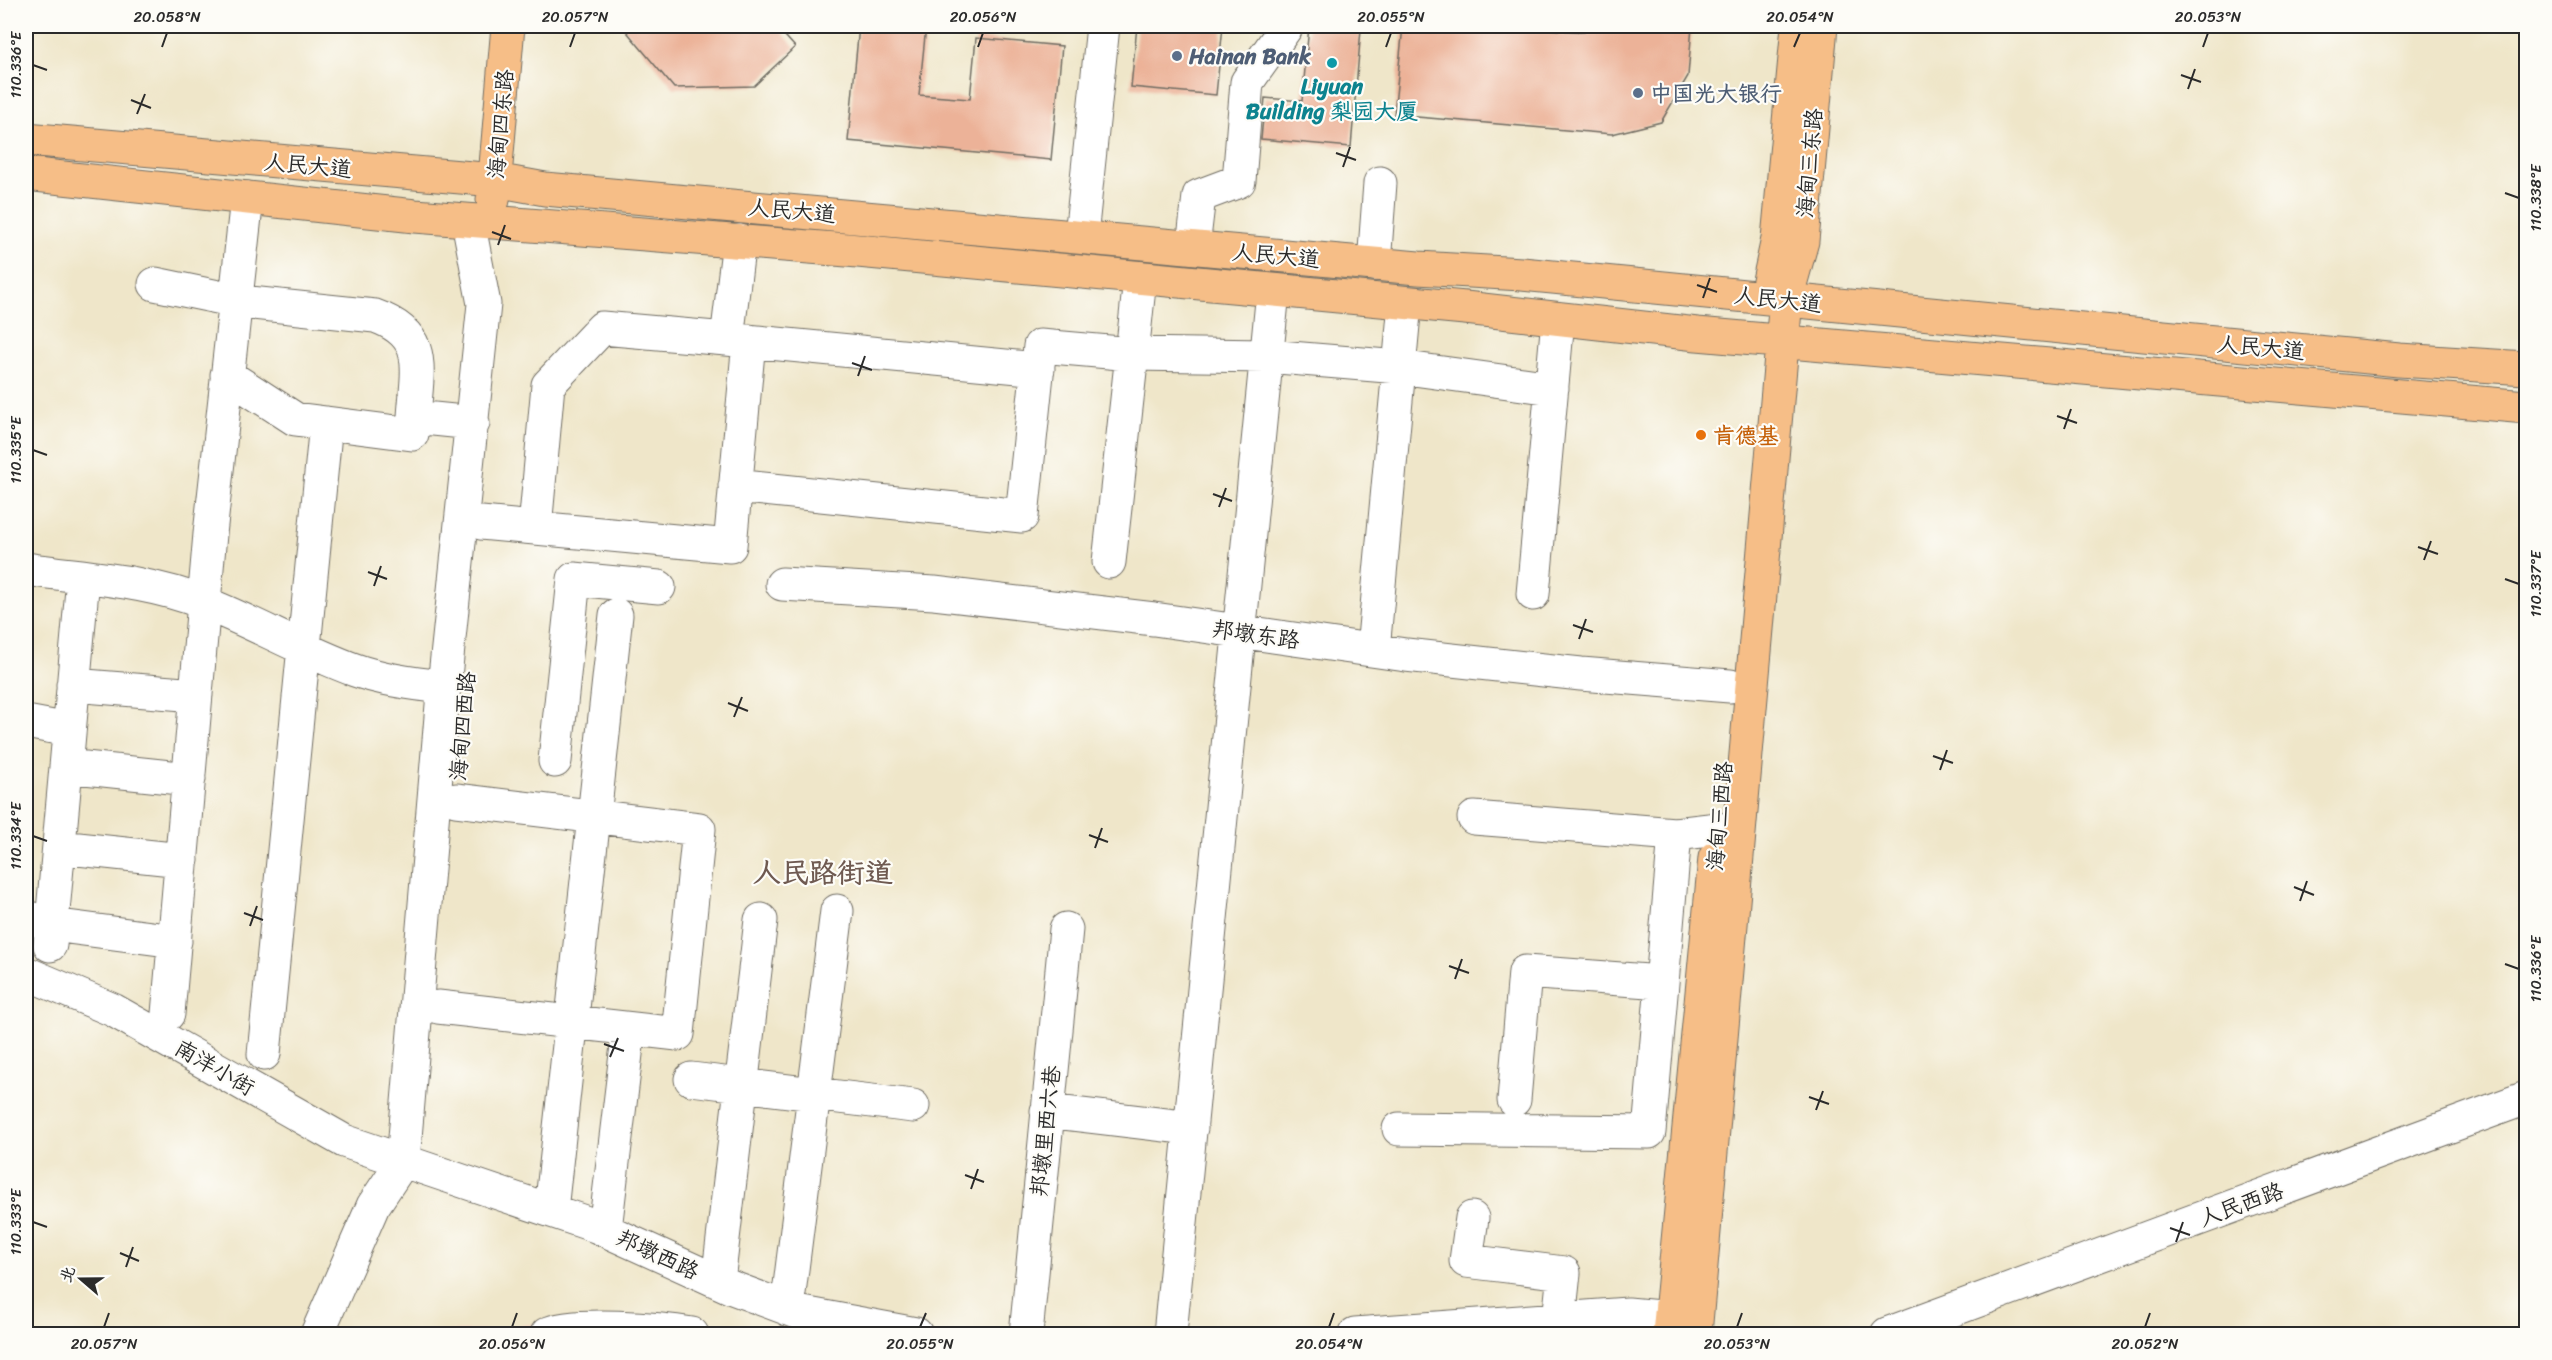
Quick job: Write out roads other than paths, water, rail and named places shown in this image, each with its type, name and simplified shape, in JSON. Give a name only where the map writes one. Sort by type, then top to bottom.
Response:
[{"type":"main road","name":"海甸四东路","points":[[484,179],[486,26]]},
{"type":"main road","name":"海甸四东路","points":[[480,222],[484,179],[508,26]]},
{"type":"main road","points":[[1776,298],[1778,239],[1798,26]]},
{"type":"main road","name":"海甸三东路","points":[[1776,298],[1802,241],[1821,26]]},
{"type":"main road","name":"人民大道","points":[[26,139],[484,179],[545,189],[1374,264],[1522,274],[1776,298],[1988,322],[2399,360],[2526,368]]},
{"type":"main road","name":"人民大道","points":[[26,174],[480,222],[739,241],[1405,303],[1772,340],[2526,407]]},
{"type":"main road","name":"海甸三西路","points":[[1678,1329],[1776,298]]},
{"type":"main road","name":"海甸三西路","points":[[1678,1329],[1730,686],[1772,340]]},
{"type":"street","points":[[1082,236],[1103,26]]},
{"type":"street","points":[[1193,247],[1199,196],[1239,181],[1247,82],[1287,26]]},
{"type":"street","points":[[1374,264],[1380,183]]},
{"type":"street","points":[[168,1014],[204,603],[247,198]]},
{"type":"street","name":"海甸四西路","points":[[413,1165],[444,687],[484,304],[480,222]]},
{"type":"street","name":"海甸四西路","points":[[413,1165],[438,1006],[481,523],[503,306],[480,222]]},
{"type":"street","points":[[737,340],[739,241]]},
{"type":"street","points":[[1109,562],[1140,278]]},
{"type":"street","points":[[155,284],[236,301],[375,316],[404,329],[414,345],[417,376],[412,434],[294,419],[227,375]]},
{"type":"street","points":[[1170,1335],[1273,291]]},
{"type":"street","points":[[1373,650],[1405,303]]},
{"type":"street","points":[[1533,594],[1558,319]]},
{"type":"street","points":[[481,523],[730,546],[749,341],[602,328],[548,385],[536,528]]},
{"type":"street","points":[[737,340],[1038,369]]},
{"type":"street","points":[[735,486],[1022,516],[1040,346],[1132,354],[1266,356],[1399,367],[1552,387]]},
{"type":"street","points":[[414,417],[473,423]]},
{"type":"street","points":[[264,1054],[326,423]]},
{"type":"street","points":[[26,570],[154,586],[204,603],[304,650],[356,670],[385,678],[444,687]]},
{"type":"street","points":[[82,578],[59,848],[43,929],[175,941]]},
{"type":"street","points":[[555,761],[574,579],[659,587]]},
{"type":"street","name":"邦墩东路","points":[[782,584],[934,593],[1154,619],[1240,633],[1373,650],[1581,674],[1730,686]]},
{"type":"street","points":[[551,1210],[616,622],[569,624]]},
{"type":"street","points":[[73,685],[196,695]]},
{"type":"street","points":[[26,722],[69,730]]},
{"type":"street","points":[[66,765],[189,779]]},
{"type":"street","points":[[438,1006],[678,1034],[699,829],[456,800]]},
{"type":"street","points":[[1474,818],[1675,834],[1718,829]]},
{"type":"street","points":[[1399,1129],[1649,1132],[1675,834]]},
{"type":"street","points":[[59,848],[182,860]]},
{"type":"street","points":[[787,1309],[837,911]]},
{"type":"street","points":[[718,1281],[761,920]]},
{"type":"street","name":"邦墩里西六巷","points":[[1026,1335],[1066,928]]},
{"type":"street","points":[[1514,1100],[1525,972],[1662,982]]},
{"type":"street","name":"南洋小街","points":[[33,984],[113,1010],[344,1141],[413,1165]]},
{"type":"street","points":[[604,1229],[629,1029]]},
{"type":"street","points":[[691,1079],[913,1106]]},
{"type":"street","name":"人民西路","points":[[1887,1335],[2526,1098]]},
{"type":"street","points":[[1047,1111],[1191,1128]]},
{"type":"street","points":[[317,1335],[373,1206],[413,1165]]},
{"type":"street","name":"邦墩西路","points":[[413,1165],[604,1229],[718,1281],[787,1309],[916,1335]]},
{"type":"street","points":[[1472,1218],[1466,1261],[1564,1273],[1559,1320]]},
{"type":"street","points":[[1355,1335],[1628,1314],[1678,1329]]},
{"type":"street","points":[[548,1334],[562,1329],[612,1329],[685,1334]]},
{"type":"place","name":"Hainan Bank","points":[[1177,56]]},
{"type":"place","name":"Liyuan Building 梨园大厦","points":[[1332,63]]},
{"type":"place","name":"中国光大银行","points":[[1638,93]]},
{"type":"place","name":"肯德基","points":[[1701,435]]},
{"type":"district","name":"人民路街道","points":[[823,872]]}]
